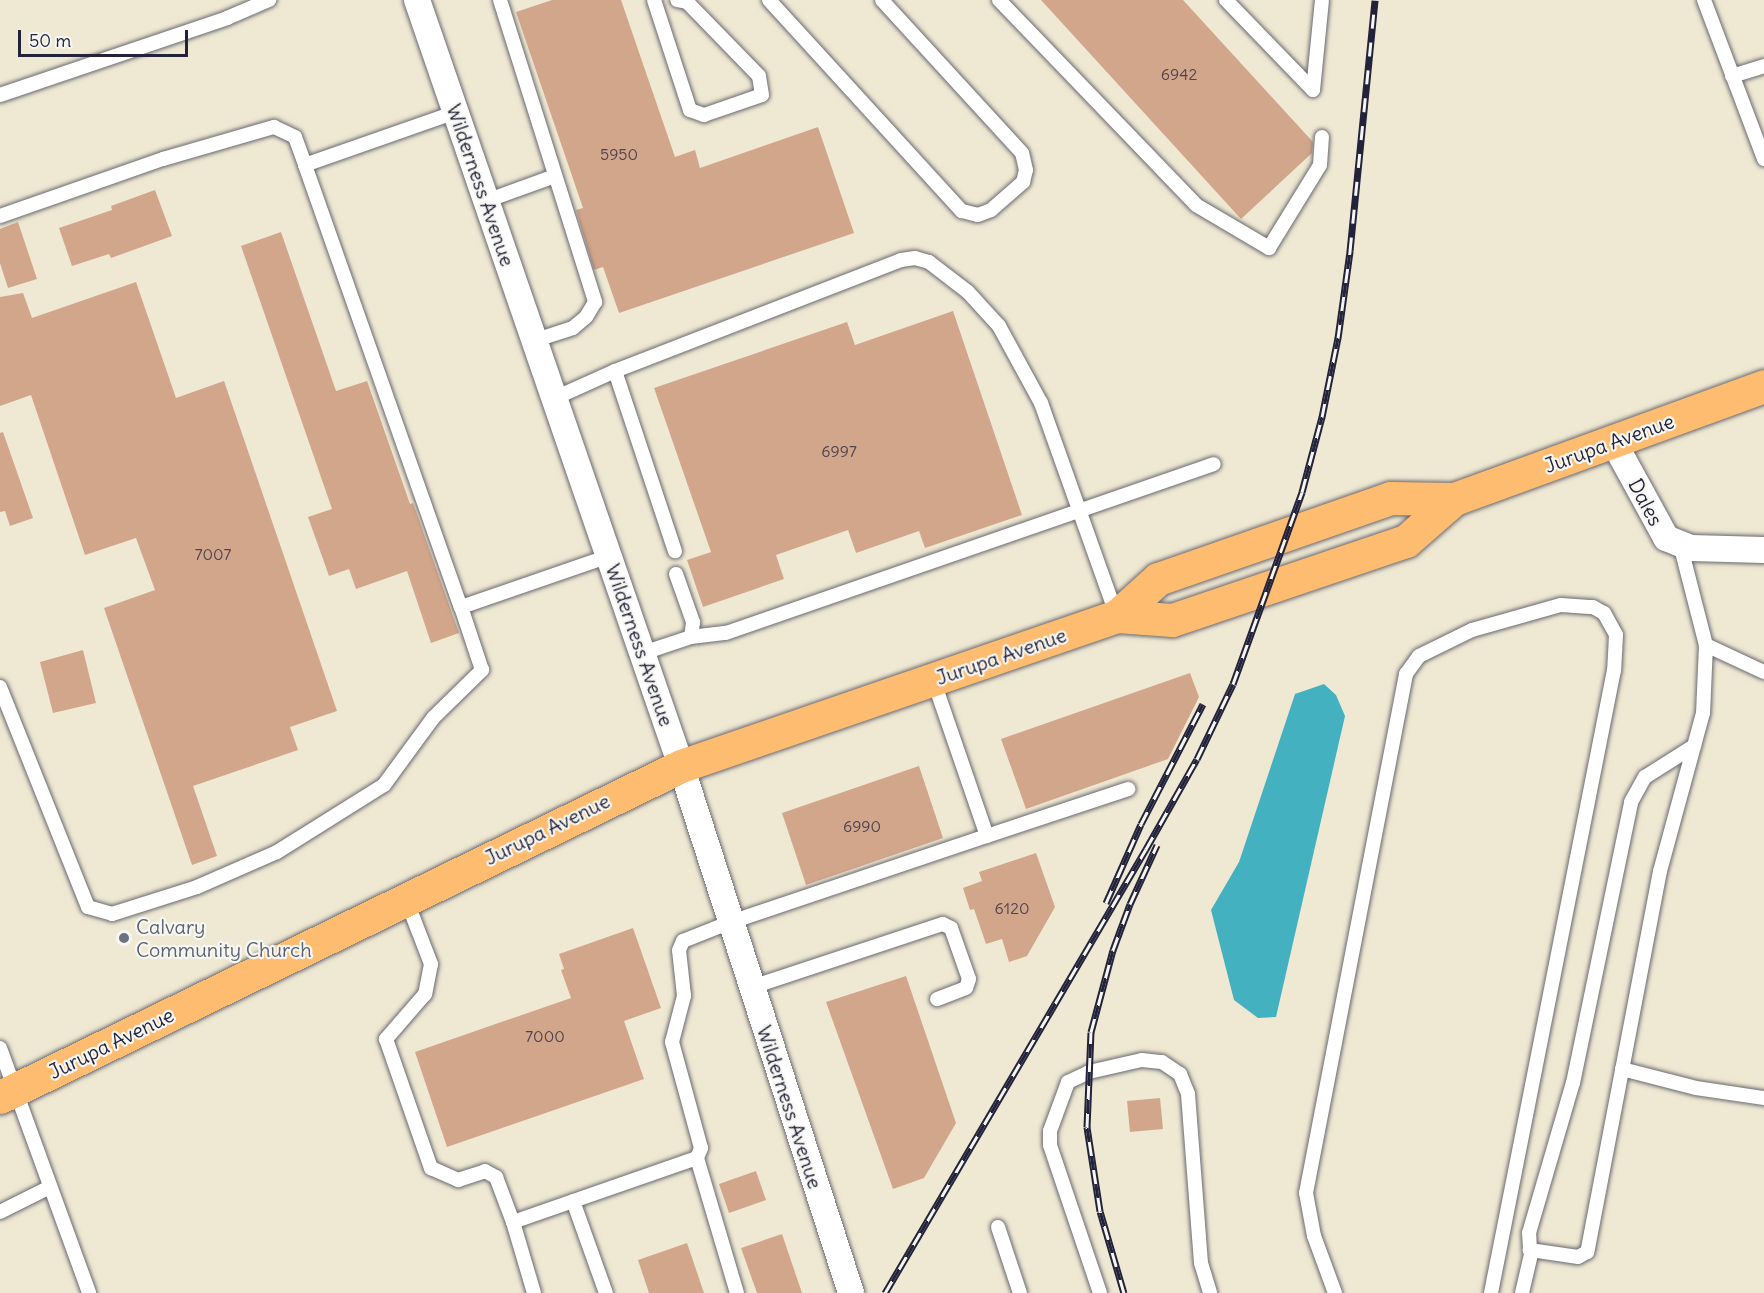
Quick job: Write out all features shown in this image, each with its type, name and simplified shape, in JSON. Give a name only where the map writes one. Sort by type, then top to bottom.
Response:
[{"type":"main road","name":"Jurupa Avenue","points":[[1117,616],[1158,579],[1390,498],[1454,499],[1764,386]]},
{"type":"main road","name":"Jurupa Avenue","points":[[7,1093],[681,765],[1117,616],[1172,620],[1406,541],[1454,499]]},
{"type":"street","name":"Wilderness Avenue","points":[[417,0],[681,765],[851,1293]]},
{"type":"street","name":"Dales","points":[[1613,441],[1666,538],[1691,549],[1764,550]]},
{"type":"lane","points":[[0,95],[228,18],[269,0]]},
{"type":"lane","points":[[500,0],[595,302],[586,317],[573,328],[535,340]]},
{"type":"lane","points":[[654,0],[690,110],[704,115],[762,94],[759,76],[687,2],[677,0]]},
{"type":"lane","points":[[769,0],[962,211],[978,215],[991,210],[1023,182],[1026,170],[1022,153],[882,0]]},
{"type":"lane","points":[[999,0],[1196,205],[1269,248],[1320,165],[1322,137]]},
{"type":"lane","points":[[1226,0],[1312,90],[1322,0]]},
{"type":"lane","points":[[1704,0],[1764,159]]},
{"type":"lane","points":[[1732,76],[1764,66]]},
{"type":"lane","points":[[305,165],[456,112]]},
{"type":"lane","points":[[0,216],[163,159],[274,127],[295,137],[482,670],[433,718],[384,785],[277,852],[197,887],[112,914],[88,907],[0,687]]},
{"type":"lane","points":[[486,201],[555,176]]},
{"type":"lane","points":[[555,398],[615,371],[901,260],[915,258],[929,262],[968,292],[999,326],[1041,403],[1117,616]]},
{"type":"lane","points":[[615,371],[675,551]]},
{"type":"lane","points":[[643,653],[691,637],[726,633],[1214,464]]},
{"type":"lane","points":[[1532,1250],[1578,1257],[1587,1252],[1660,871],[1703,713],[1706,645],[1680,544]]},
{"type":"lane","points":[[461,607],[609,556]]},
{"type":"lane","points":[[676,574],[693,622],[691,637]]},
{"type":"lane","points":[[1335,1293],[1314,1236],[1306,1193],[1406,674],[1419,656],[1472,630],[1561,605],[1593,607],[1604,613],[1616,635],[1614,670],[1491,1293]]},
{"type":"lane","points":[[1706,645],[1764,672]]},
{"type":"lane","points":[[933,679],[987,836]]},
{"type":"lane","points":[[1522,1293],[1532,1250],[1529,1233],[1573,1083],[1631,802],[1645,777],[1694,746]]},
{"type":"lane","points":[[737,1293],[697,1158],[702,1148],[672,1042],[684,996],[678,950],[683,941],[731,922],[1128,789]]},
{"type":"lane","points":[[406,898],[431,964],[425,994],[386,1039],[431,1168],[458,1180],[485,1171],[496,1177],[513,1222],[534,1293]]},
{"type":"lane","points":[[752,987],[943,924],[951,928],[969,979],[966,988],[936,999]]},
{"type":"lane","points":[[0,1048],[7,1093],[50,1188],[89,1293]]},
{"type":"lane","points":[[1100,1293],[1050,1145],[1050,1131],[1068,1082],[1089,1072],[1142,1060],[1162,1062],[1180,1074],[1188,1094],[1202,1263],[1210,1293]]},
{"type":"lane","points":[[1622,1069],[1696,1088],[1763,1094]]},
{"type":"lane","points":[[513,1222],[697,1158]]},
{"type":"lane","points":[[0,1212],[50,1188]]},
{"type":"lane","points":[[573,1201],[606,1293]]},
{"type":"lane","points":[[998,1227],[1020,1293]]},
{"type":"water","points":[[1324,684],[1336,695],[1345,716],[1276,1017],[1258,1018],[1234,1000],[1211,910],[1239,862],[1295,694]]},
{"type":"building","points":[[552,0],[621,0],[675,157],[695,150],[700,168],[818,127],[854,233],[619,313],[603,267],[594,270],[576,210],[583,208],[516,12]]},
{"type":"building","points":[[1041,0],[1183,0],[1313,142],[1312,153],[1241,219]]},
{"type":"building","points":[[155,190],[172,236],[111,258],[109,254],[72,266],[59,228],[112,210],[111,206]]},
{"type":"building","points":[[18,222],[37,279],[8,288],[0,263],[0,229]]},
{"type":"building","points":[[281,232],[336,391],[367,381],[459,633],[431,643],[407,571],[356,589],[349,569],[329,576],[308,517],[332,509],[241,246]]},
{"type":"building","points":[[136,282],[176,398],[224,381],[337,711],[290,727],[298,750],[193,786],[217,856],[192,865],[104,608],[155,590],[136,538],[85,555],[31,395],[0,406],[0,297],[23,293],[32,318]]},
{"type":"building","points":[[953,311],[1022,515],[925,548],[919,531],[856,553],[848,530],[776,555],[784,579],[703,607],[687,560],[711,552],[654,388],[847,322],[855,345]]},
{"type":"building","points":[[3,432],[33,518],[10,526],[5,511],[0,512],[0,433]]},
{"type":"building","points":[[83,650],[96,703],[53,713],[40,662]]},
{"type":"building","points":[[1190,673],[1199,697],[1168,759],[1026,809],[1001,739]]},
{"type":"building","points":[[919,766],[943,838],[806,885],[782,813]]},
{"type":"building","points":[[1036,853],[1055,907],[1027,956],[1009,962],[1002,939],[986,944],[974,909],[970,910],[963,888],[982,881],[979,872]]},
{"type":"building","points":[[633,928],[661,1008],[624,1021],[644,1079],[447,1147],[415,1052],[571,998],[561,970],[564,969],[559,954]]},
{"type":"building","points":[[906,976],[956,1123],[924,1178],[893,1189],[826,1002]]},
{"type":"building","points":[[1160,1098],[1163,1129],[1130,1132],[1127,1101]]},
{"type":"building","points":[[756,1171],[766,1200],[729,1213],[719,1184]]},
{"type":"building","points":[[782,1234],[802,1293],[757,1293],[741,1248]]},
{"type":"building","points":[[687,1243],[704,1293],[649,1293],[638,1260]]},
{"type":"railway","points":[[885,1293],[1146,849],[1197,759],[1233,684],[1302,492],[1322,417],[1338,338],[1350,251],[1375,0]]},
{"type":"railway","points":[[1106,903],[1141,824],[1203,704]]},
{"type":"railway","points":[[1124,1293],[1100,1211],[1087,1127],[1091,1032],[1113,950],[1130,904],[1157,845]]},
{"type":"place","name":"Calvary Community Church","points":[[124,938]]}]
